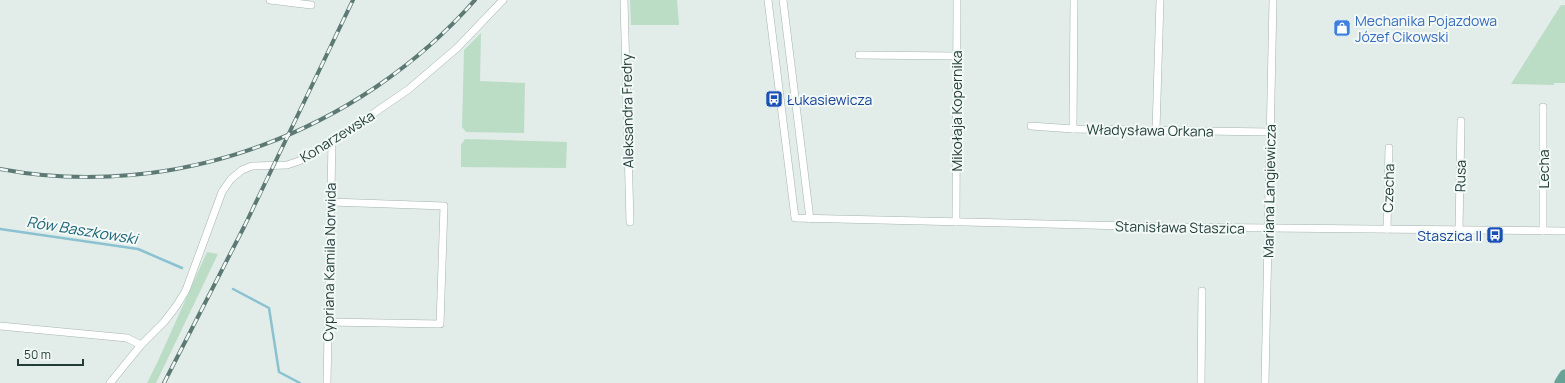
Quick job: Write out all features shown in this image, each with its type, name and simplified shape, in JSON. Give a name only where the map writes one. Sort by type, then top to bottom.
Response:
[{"type":"main road","points":[[1560,383],[1565,375]]},
{"type":"street","points":[[270,0],[301,5],[311,5]]},
{"type":"street","name":"Konarzewska","points":[[110,383],[141,346],[164,322],[186,290],[222,192],[231,179],[242,170],[252,166],[286,165],[299,161],[332,142],[409,89],[457,48],[503,0]]},
{"type":"street","name":"Aleksandra Fredry","points":[[624,0],[630,222]]},
{"type":"street","name":"Stanisława Staszica","points":[[768,0],[795,218],[1268,228],[1565,231]]},
{"type":"street","points":[[783,0],[810,218]]},
{"type":"street","name":"Mikołaja Kopernika","points":[[956,222],[957,0]]},
{"type":"street","points":[[1073,129],[1074,0]]},
{"type":"street","points":[[1156,130],[1160,0]]},
{"type":"street","name":"Mariana Langiewicza","points":[[1265,383],[1273,0]]},
{"type":"street","points":[[859,55],[956,56]]},
{"type":"street","name":"Lecha","points":[[1543,107],[1543,230]]},
{"type":"street","name":"Rusa","points":[[1459,230],[1461,122]]},
{"type":"street","name":"Władysława Orkana","points":[[1031,126],[1073,129],[1270,132]]},
{"type":"street","name":"Cypriana Kamila Norwida","points":[[327,383],[332,142]]},
{"type":"street","name":"Czecha","points":[[1387,229],[1390,148]]},
{"type":"street","points":[[328,322],[440,324],[444,206],[331,202]]},
{"type":"street","points":[[1201,383],[1202,291]]},
{"type":"street","points":[[0,326],[127,338],[141,346]]},
{"type":"green space","points":[[630,0],[677,0],[679,25],[631,25]]},
{"type":"green space","points":[[1561,5],[1565,5],[1565,83],[1554,83],[1554,85],[1511,84]]},
{"type":"green space","points":[[481,33],[480,81],[525,83],[524,133],[466,132],[462,127],[464,50]]},
{"type":"green space","points":[[465,139],[567,142],[566,168],[461,167],[461,145]]},
{"type":"green space","points":[[207,252],[218,254],[156,383],[147,383],[158,361]]},
{"type":"waterway","name":"Rów Baszkowski","points":[[0,229],[138,249],[182,268]]},
{"type":"waterway","name":"Rów Baszkowski","points":[[233,289],[269,308],[279,372],[300,383]]},
{"type":"railway","points":[[164,383],[245,225],[353,0]]},
{"type":"railway","points":[[0,169],[66,177],[131,175],[196,165],[259,146],[320,120],[376,87],[428,47],[475,0]]},
{"type":"place","name":"Mechanika Pojazdowa Józef Cikowski","points":[[1342,28]]},
{"type":"place","name":"Łukasiewicza","points":[[774,99]]},
{"type":"place","name":"Staszica II","points":[[1495,235]]}]
